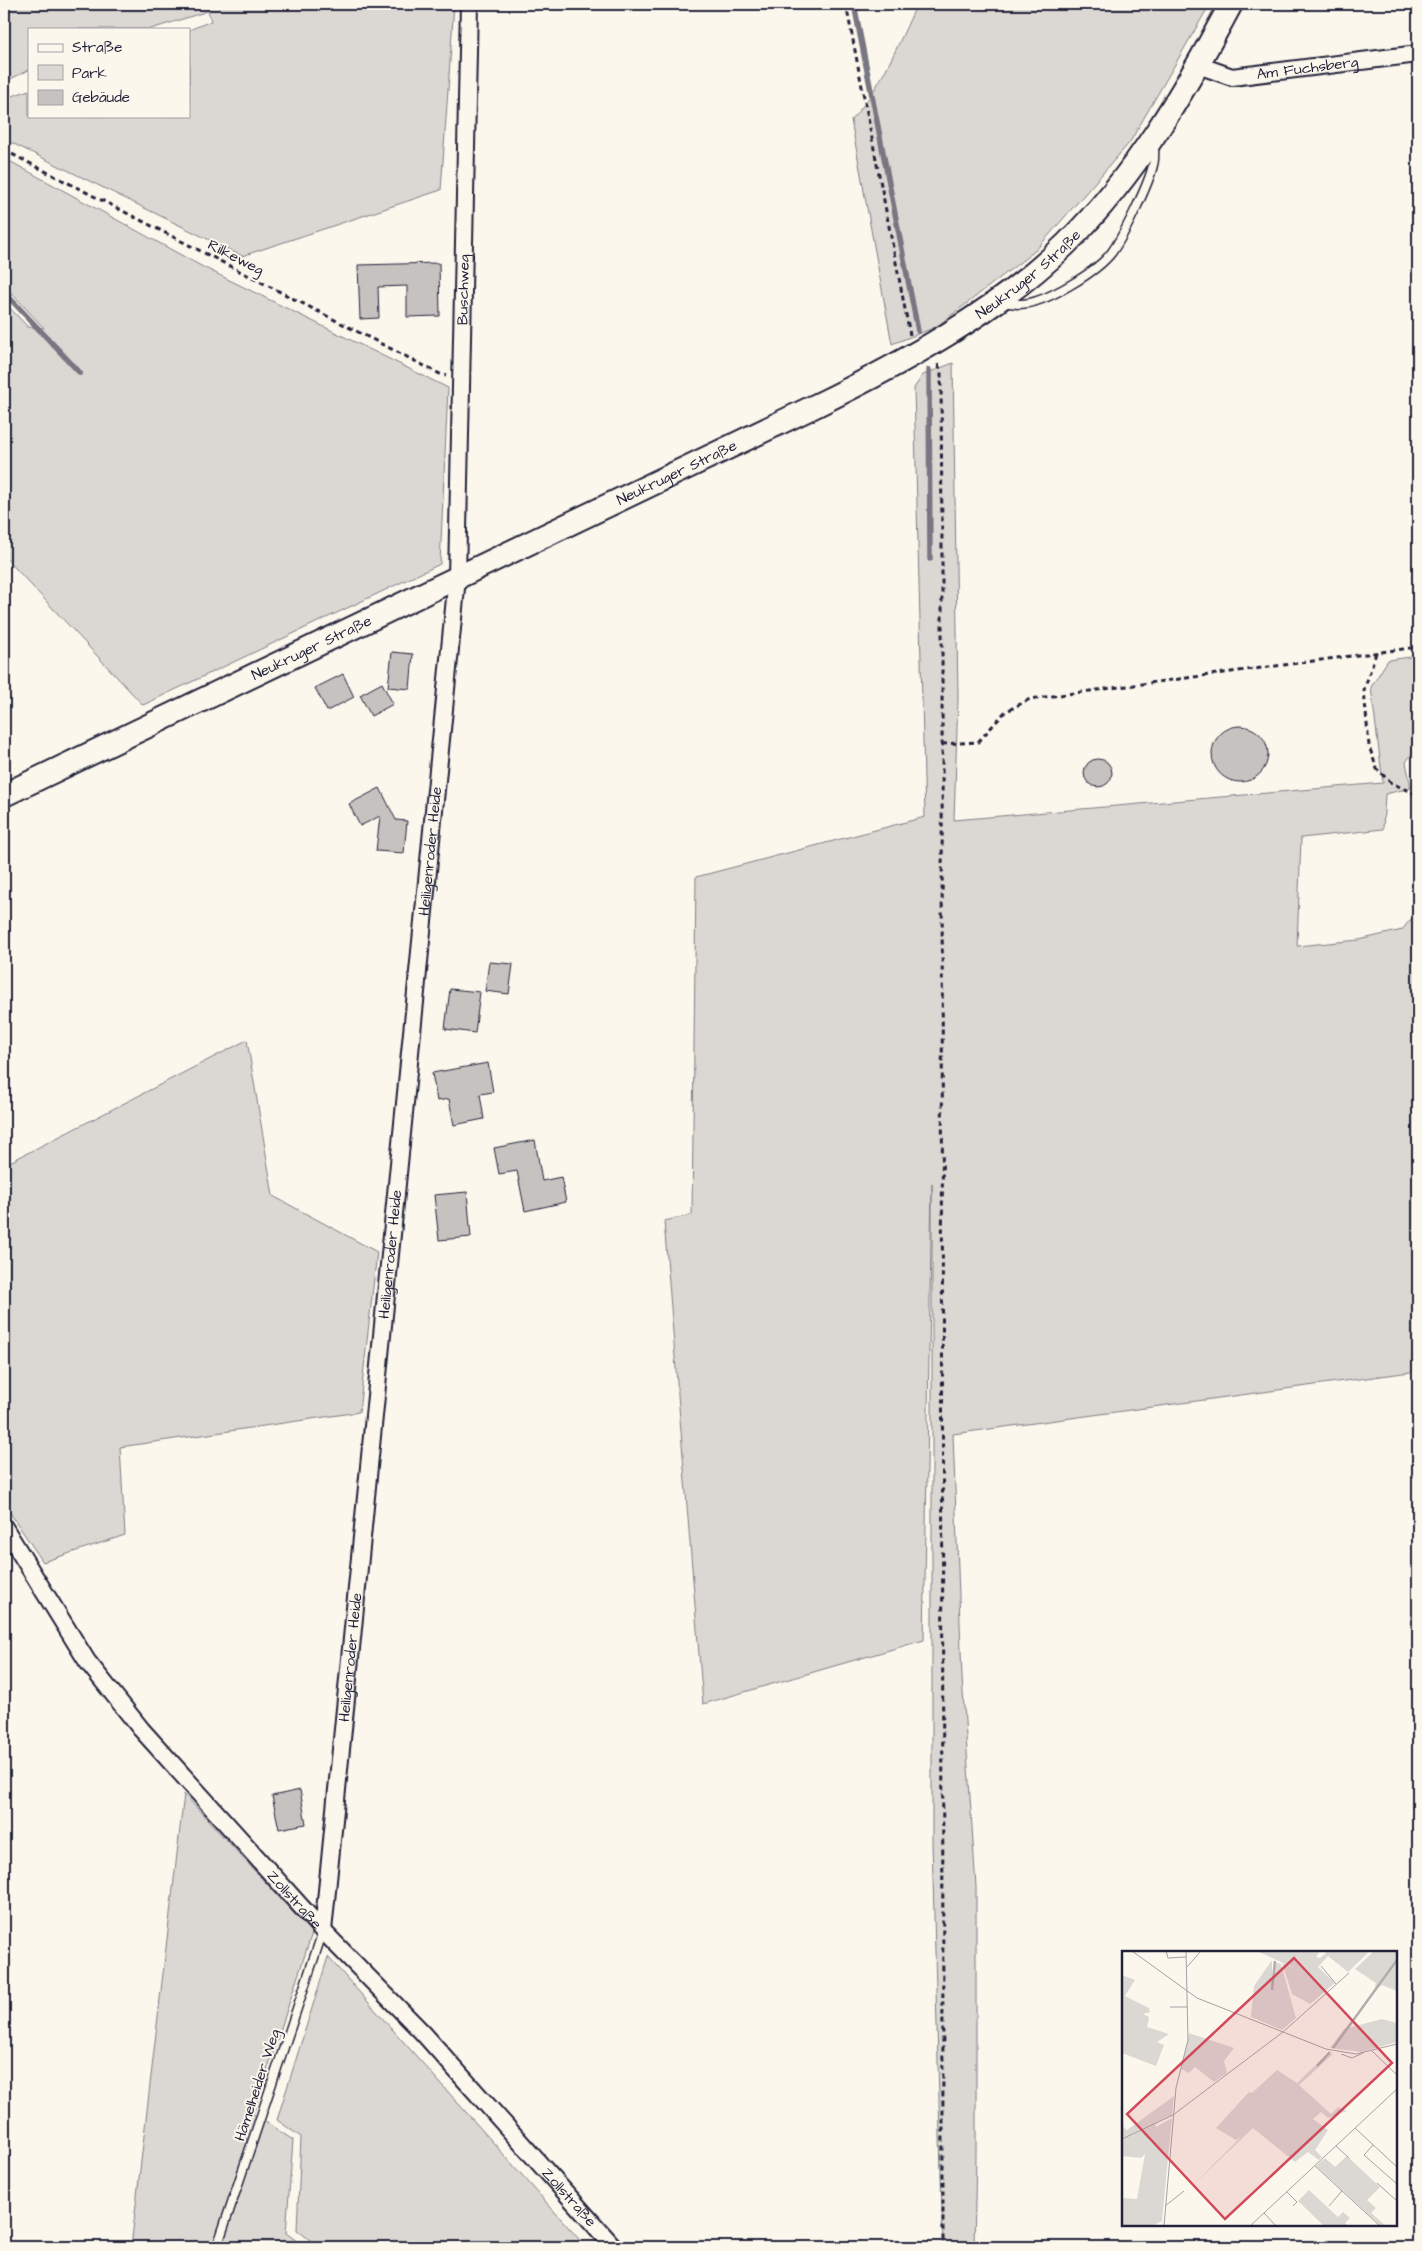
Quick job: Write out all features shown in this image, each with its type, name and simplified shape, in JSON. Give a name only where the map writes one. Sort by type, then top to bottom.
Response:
[{"type":"street","name":"Buschweg","points":[[457,578],[469,4]]},
{"type":"street","name":"Neukruger Straße","points":[[4,795],[858,385],[922,350],[996,300],[1066,244],[1108,198],[1155,137],[1198,65],[1231,4]]},
{"type":"street","name":"Am Fuchsberg","points":[[1198,65],[1232,78],[1418,54]]},
{"type":"street","name":"Heiligenroder Heide","points":[[323,1931],[457,578]]},
{"type":"street","name":"Zollstraße","points":[[4,1527],[88,1660],[141,1729],[323,1931],[423,2033],[614,2247]]},
{"type":"lane","points":[[996,300],[1021,304],[1040,300],[1079,279],[1098,266],[1112,252],[1145,187],[1153,165],[1155,137]]},
{"type":"lane","name":"Hämelheider Weg","points":[[217,2247],[323,1931]]},
{"type":"path","points":[[846,4],[922,350],[941,372],[943,2247]]},
{"type":"path","name":"Rilkeweg","points":[[4,150],[440,374],[461,378]]},
{"type":"path","points":[[942,744],[978,742],[1005,712],[1030,699],[1418,647]]},
{"type":"path","points":[[1376,652],[1364,690],[1369,746],[1377,769],[1391,783],[1418,796]]},
{"type":"green space","points":[[4,4],[454,4],[441,190],[242,256],[4,139],[4,99],[28,90],[28,118],[190,118],[190,30],[211,21],[208,11],[154,28],[28,28],[28,70],[4,82]]},
{"type":"green space","points":[[917,4],[1210,4],[1130,142],[1036,250],[936,327],[892,344],[851,120],[872,94],[896,50]]},
{"type":"green space","points":[[4,158],[203,267],[448,388],[440,564],[143,705],[4,556],[4,302],[28,327],[44,328],[4,285]]},
{"type":"green space","points":[[953,363],[958,698],[954,820],[1383,783],[1371,687],[1388,660],[1418,656],[1418,745],[1406,762],[1411,788],[1385,794],[1383,829],[1301,838],[1297,946],[1359,940],[1402,930],[1410,920],[1418,919],[1418,1371],[953,1434],[962,1677],[976,1887],[974,2247],[943,2247],[932,1841],[932,1184],[924,1640],[703,1704],[664,1221],[692,1215],[696,877],[925,817],[914,388],[923,375]]},
{"type":"green space","points":[[247,1040],[273,1196],[377,1252],[359,1412],[120,1447],[125,1535],[43,1562],[4,1504],[4,1165]]},
{"type":"green space","points":[[184,1794],[312,1933],[253,2114],[293,2140],[286,2233],[305,2247],[131,2247]]},
{"type":"green space","points":[[328,1957],[586,2247],[319,2247],[297,2230],[301,2137],[277,2120]]},
{"type":"building","points":[[439,263],[440,316],[407,317],[407,286],[378,287],[379,318],[360,319],[358,265]]},
{"type":"building","points":[[392,652],[413,654],[410,689],[388,687]]},
{"type":"building","points":[[343,674],[354,697],[327,711],[315,688]]},
{"type":"building","points":[[382,683],[393,704],[371,716],[360,695]]},
{"type":"building","points":[[1240,726],[1255,731],[1263,739],[1268,754],[1263,769],[1255,777],[1240,782],[1225,777],[1217,769],[1212,754],[1217,739],[1225,731]]},
{"type":"building","points":[[1098,759],[1108,763],[1112,773],[1108,783],[1098,787],[1088,783],[1084,773],[1088,763]]},
{"type":"building","points":[[380,788],[396,820],[407,821],[404,853],[376,851],[380,816],[360,826],[349,804]]},
{"type":"building","points":[[489,962],[513,964],[509,994],[485,991]]},
{"type":"building","points":[[450,989],[480,992],[475,1033],[445,1029]]},
{"type":"building","points":[[488,1063],[493,1092],[480,1094],[484,1119],[454,1125],[449,1099],[437,1101],[432,1073]]},
{"type":"building","points":[[535,1140],[542,1181],[561,1177],[566,1202],[525,1211],[517,1171],[499,1174],[494,1148]]},
{"type":"building","points":[[467,1192],[471,1237],[439,1240],[434,1195]]},
{"type":"building","points":[[300,1790],[306,1824],[279,1829],[272,1796]]},
{"type":"waterway","points":[[854,4],[918,331]]},
{"type":"waterway","points":[[4,292],[80,373]]},
{"type":"waterway","points":[[929,370],[930,559]]}]
